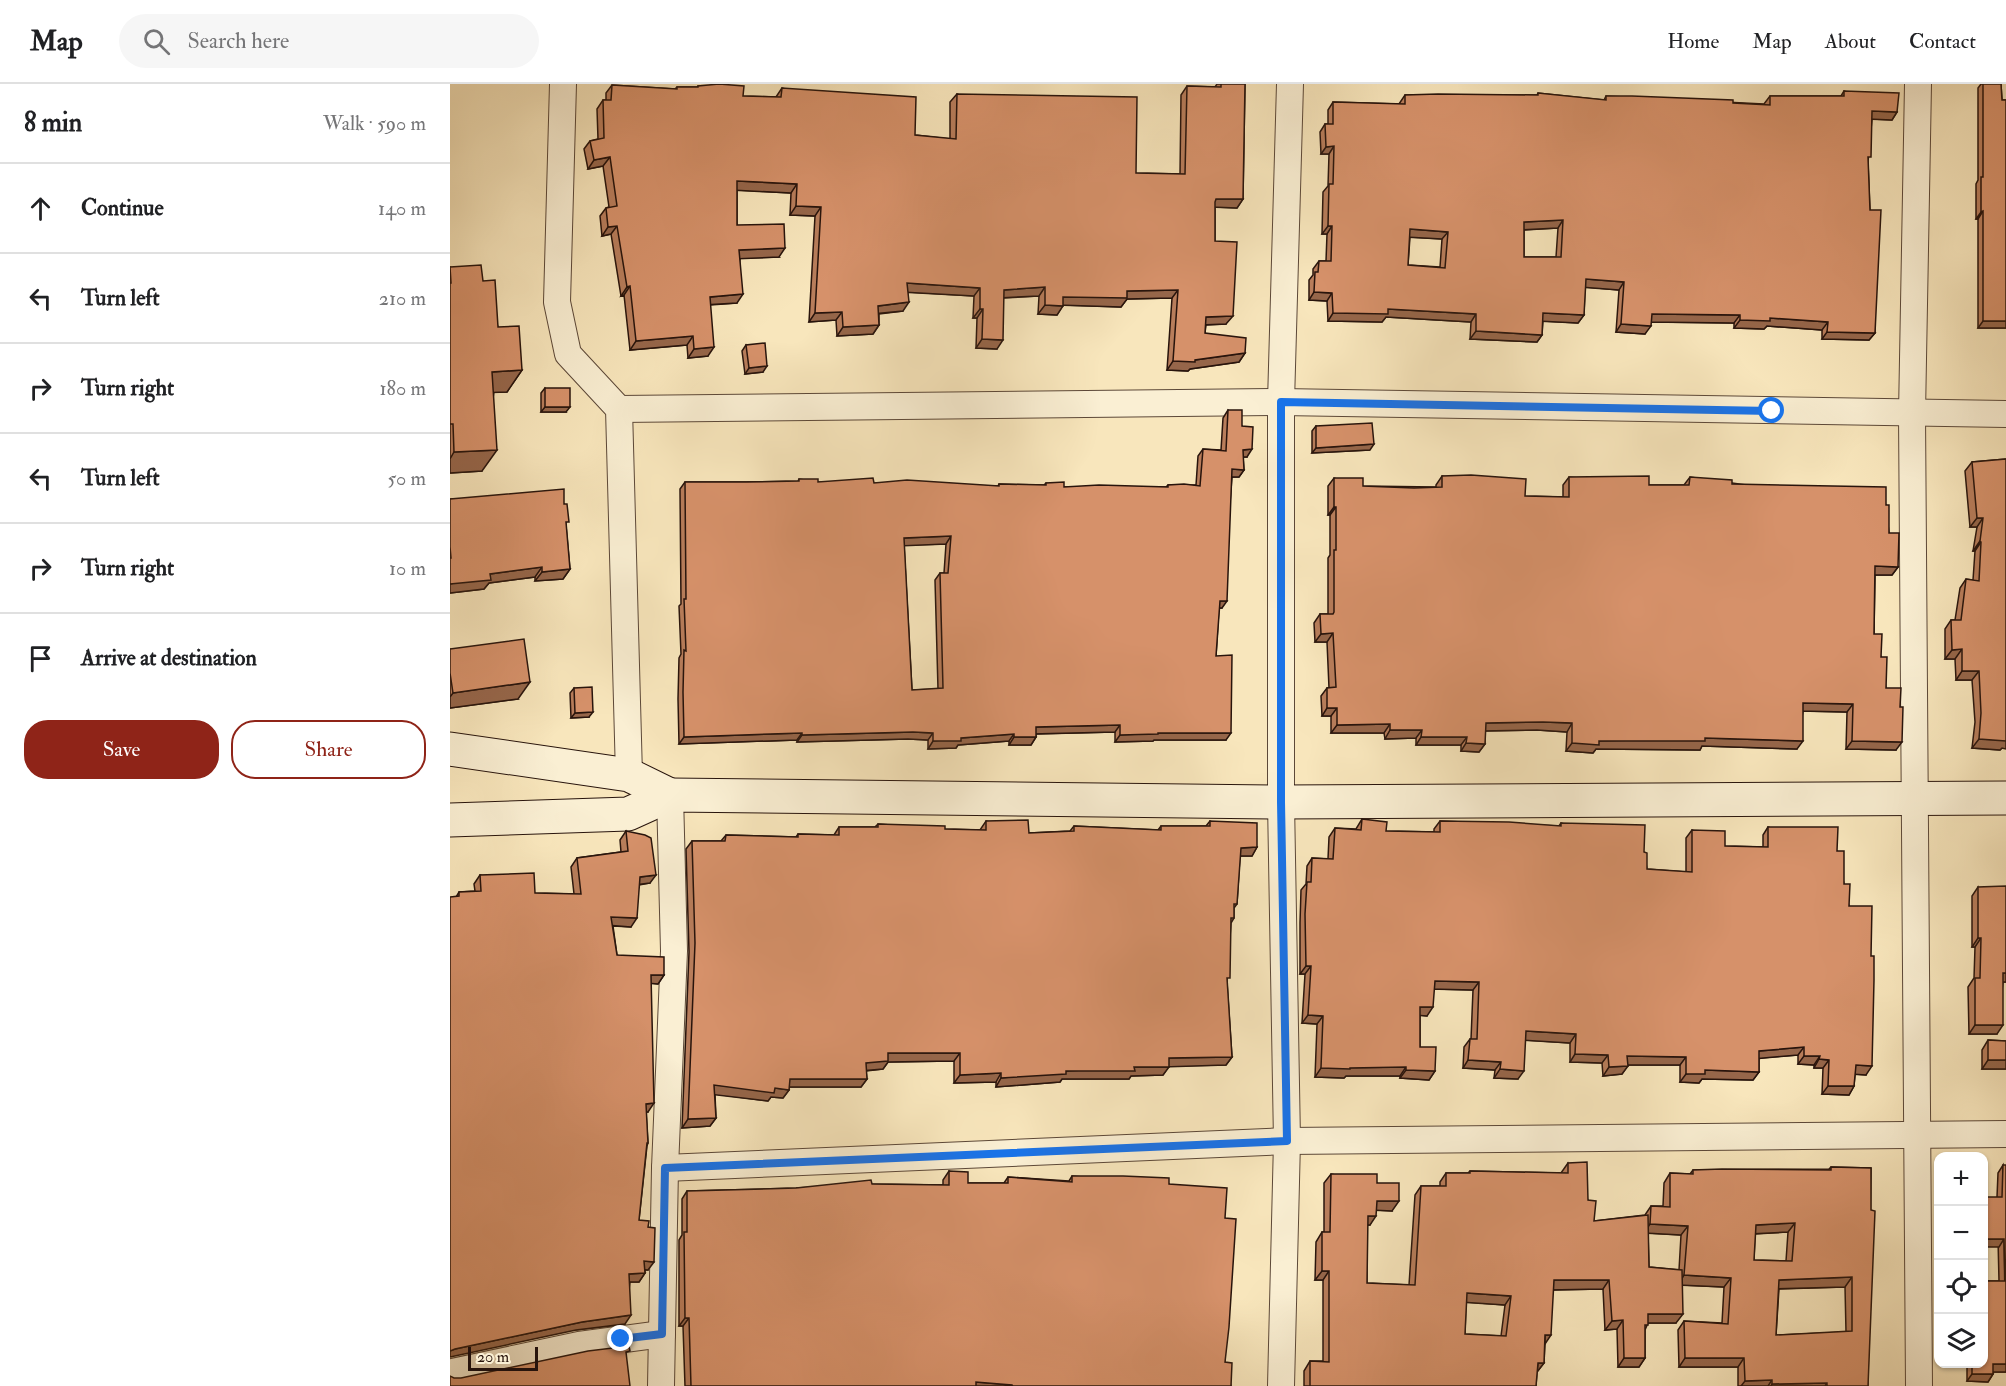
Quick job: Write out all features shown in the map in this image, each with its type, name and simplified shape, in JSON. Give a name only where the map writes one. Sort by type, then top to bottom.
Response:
[{"type":"main road","points":[[450,749],[630,775],[670,795]]},
{"type":"main road","points":[[450,820],[628,814],[670,795],[1281,802],[2006,798]]},
{"type":"street","points":[[563,84],[557,302],[568,354],[619,409],[630,775]]},
{"type":"street","points":[[1281,1386],[1287,1141],[1281,802],[1281,402],[1290,84]]},
{"type":"street","points":[[1918,84],[1912,414],[1918,1386]]},
{"type":"street","points":[[619,409],[1281,402],[2006,414]]},
{"type":"street","points":[[662,1386],[665,1168],[674,951],[670,795]]},
{"type":"street","points":[[665,1168],[1287,1141],[2006,1134]]},
{"type":"street","points":[[452,1372],[579,1345],[662,1334]]},
{"type":"building","points":[[719,84],[744,86],[743,96],[781,97],[782,88],[916,97],[915,135],[956,139],[957,94],[1137,97],[1136,173],[1185,174],[1187,86],[1221,87],[1221,84],[1245,84],[1243,199],[1216,199],[1215,202],[1215,241],[1237,242],[1233,316],[1206,317],[1205,333],[1246,338],[1245,353],[1195,360],[1195,362],[1173,361],[1178,290],[1127,291],[1127,298],[1063,297],[1063,306],[1045,305],[1045,287],[1004,290],[1003,340],[982,339],[983,309],[980,309],[980,288],[907,283],[909,302],[878,306],[879,325],[843,327],[842,312],[815,313],[821,207],[796,206],[797,184],[737,181],[737,225],[784,224],[785,248],[739,250],[743,294],[710,297],[714,347],[694,349],[693,336],[636,341],[630,286],[627,287],[617,226],[608,227],[606,208],[617,206],[610,157],[594,160],[590,141],[604,138],[603,100],[611,100],[612,85],[677,89],[677,87]]},
{"type":"building","points":[[1983,84],[2001,84],[2002,100],[2006,100],[2006,321],[1983,321],[1981,177],[1983,177]]},
{"type":"building","points":[[1844,91],[1899,93],[1897,112],[1872,111],[1871,157],[1868,157],[1870,210],[1881,210],[1875,333],[1827,332],[1828,322],[1770,318],[1770,321],[1740,320],[1740,315],[1652,314],[1651,326],[1621,324],[1624,282],[1586,279],[1584,315],[1543,313],[1542,335],[1476,331],[1476,314],[1388,309],[1388,314],[1333,313],[1332,293],[1314,292],[1315,272],[1318,272],[1319,261],[1331,261],[1332,226],[1328,226],[1329,184],[1333,184],[1334,146],[1326,147],[1325,124],[1333,124],[1333,102],[1405,104],[1405,95],[1538,95],[1538,93],[1606,100],[1606,96],[1632,96],[1733,100],[1733,103],[1770,105],[1770,96],[1844,96]],"holes":[[[1563,220],[1561,257],[1524,257],[1524,222]],[[1410,229],[1448,232],[1445,268],[1408,265]]]},
{"type":"building","points":[[481,265],[483,281],[495,280],[498,327],[519,326],[522,370],[492,372],[497,450],[454,452],[453,424],[450,424],[450,267]]},
{"type":"building","points":[[765,343],[767,366],[749,368],[746,345]]},
{"type":"building","points":[[545,388],[570,388],[570,407],[545,407]]},
{"type":"building","points":[[1228,410],[1242,410],[1242,426],[1253,427],[1252,449],[1243,450],[1244,470],[1232,469],[1227,601],[1220,601],[1216,656],[1232,655],[1231,733],[1120,735],[1120,725],[1036,727],[1036,737],[1014,737],[1014,734],[961,738],[961,741],[933,741],[933,733],[913,732],[684,737],[685,482],[818,479],[818,482],[873,478],[874,483],[907,480],[999,486],[999,484],[1046,485],[1046,483],[1064,482],[1064,487],[1099,485],[1168,487],[1168,485],[1184,484],[1200,486],[1203,449],[1226,451]],"holes":[[[951,536],[948,573],[940,573],[943,688],[912,690],[904,538]]]},
{"type":"building","points":[[1372,423],[1374,444],[1316,448],[1316,426]]},
{"type":"building","points":[[2006,459],[2006,741],[1979,739],[1981,713],[1979,671],[1962,671],[1962,649],[1952,650],[1951,620],[1961,620],[1966,579],[1979,581],[1983,518],[1977,518],[1972,462]]},
{"type":"building","points":[[1471,475],[1526,479],[1525,496],[1569,497],[1569,477],[1649,476],[1649,485],[1689,485],[1690,477],[1732,480],[1732,484],[1886,487],[1886,505],[1889,505],[1889,533],[1899,533],[1898,567],[1875,566],[1874,634],[1882,634],[1881,657],[1887,657],[1886,688],[1901,688],[1902,742],[1852,741],[1853,704],[1803,703],[1803,741],[1705,738],[1705,741],[1599,741],[1599,745],[1572,743],[1572,723],[1543,722],[1486,723],[1485,744],[1466,743],[1467,737],[1421,737],[1422,730],[1390,730],[1390,724],[1337,725],[1337,708],[1327,708],[1327,688],[1336,687],[1333,633],[1321,634],[1320,614],[1333,614],[1334,612],[1336,507],[1334,507],[1334,478],[1363,478],[1363,486],[1414,488],[1442,487],[1442,476]]},
{"type":"building","points":[[564,489],[564,504],[567,504],[569,522],[566,522],[570,569],[542,572],[542,567],[490,574],[491,580],[450,584],[450,499]]},
{"type":"building","points":[[524,639],[530,682],[453,693],[450,649]]},
{"type":"building","points":[[592,687],[593,712],[575,713],[574,688]]},
{"type":"building","points":[[1362,819],[1387,822],[1386,831],[1440,832],[1440,821],[1509,822],[1561,826],[1561,823],[1645,825],[1644,852],[1647,853],[1647,869],[1692,872],[1692,830],[1725,831],[1725,846],[1768,847],[1768,827],[1838,827],[1837,851],[1844,851],[1844,884],[1850,884],[1849,906],[1872,906],[1871,956],[1874,956],[1874,980],[1872,1066],[1856,1065],[1854,1086],[1828,1086],[1829,1060],[1819,1059],[1820,1056],[1804,1056],[1804,1047],[1759,1051],[1759,1072],[1705,1070],[1705,1074],[1686,1074],[1686,1057],[1627,1056],[1628,1066],[1609,1067],[1608,1055],[1575,1054],[1576,1034],[1526,1031],[1524,1071],[1500,1069],[1501,1062],[1468,1060],[1470,1039],[1477,1039],[1479,982],[1435,981],[1433,1007],[1420,1007],[1420,1047],[1436,1047],[1435,1071],[1406,1070],[1406,1067],[1321,1068],[1323,1016],[1308,1015],[1311,966],[1306,966],[1307,882],[1311,882],[1312,858],[1333,859],[1335,828],[1361,830]]},
{"type":"building","points":[[1028,820],[1029,833],[1074,831],[1074,826],[1161,830],[1161,826],[1210,826],[1210,821],[1257,823],[1257,847],[1241,848],[1237,904],[1234,904],[1234,918],[1231,918],[1230,978],[1227,978],[1232,1057],[1169,1058],[1169,1067],[1134,1067],[1135,1071],[1066,1071],[1066,1074],[1001,1078],[1001,1073],[960,1075],[960,1053],[888,1053],[888,1061],[866,1063],[867,1079],[790,1079],[789,1090],[775,1088],[774,1093],[714,1085],[716,1118],[688,1119],[695,943],[692,841],[725,841],[726,835],[798,837],[798,834],[839,835],[839,827],[878,827],[878,824],[986,830],[986,821]]},
{"type":"building","points":[[626,831],[651,838],[656,875],[640,877],[637,918],[611,917],[617,955],[664,957],[664,975],[651,975],[654,1103],[646,1104],[648,1143],[639,1220],[649,1221],[648,1227],[655,1228],[654,1262],[644,1261],[645,1273],[629,1274],[631,1315],[582,1322],[450,1351],[450,897],[459,896],[459,892],[481,891],[480,875],[534,873],[535,893],[581,894],[577,858],[628,851]]},
{"type":"building","points":[[2006,886],[2006,973],[2003,973],[2003,1025],[1975,1025],[1975,978],[1980,978],[1981,938],[1978,938],[1978,887]]},
{"type":"building","points":[[1988,1040],[2006,1041],[2006,1060],[1988,1060]]},
{"type":"building","points":[[1587,1162],[1588,1200],[1596,1201],[1594,1221],[1648,1215],[1649,1267],[1682,1270],[1683,1314],[1648,1314],[1648,1325],[1645,1325],[1645,1358],[1624,1358],[1623,1320],[1612,1321],[1609,1280],[1554,1280],[1551,1335],[1545,1335],[1544,1363],[1538,1363],[1536,1386],[1310,1386],[1310,1361],[1329,1362],[1329,1271],[1322,1271],[1322,1232],[1330,1232],[1331,1174],[1377,1174],[1377,1183],[1399,1183],[1399,1201],[1377,1201],[1376,1216],[1368,1216],[1367,1283],[1415,1285],[1421,1186],[1446,1186],[1446,1173],[1470,1173],[1470,1171],[1568,1173],[1568,1163]],"holes":[[[1467,1293],[1511,1296],[1506,1336],[1465,1334]]]},
{"type":"building","points":[[2003,1165],[2006,1165],[2006,1364],[1993,1364],[1993,1374],[1972,1374],[1972,1368],[1988,1368],[1988,1281],[2005,1281],[2004,1239],[1988,1239],[1988,1197],[2002,1197]]},
{"type":"building","points":[[1831,1167],[1871,1168],[1871,1210],[1875,1211],[1868,1386],[1827,1386],[1827,1383],[1772,1384],[1772,1380],[1745,1381],[1744,1358],[1685,1358],[1684,1321],[1728,1324],[1731,1278],[1684,1275],[1688,1226],[1650,1224],[1651,1206],[1670,1207],[1670,1173],[1693,1174],[1693,1170],[1722,1169],[1831,1170]],"holes":[[[1795,1223],[1792,1261],[1754,1260],[1756,1225]],[[1852,1277],[1852,1331],[1776,1335],[1779,1280]]]},
{"type":"building","points":[[949,1171],[968,1172],[968,1183],[1008,1183],[1008,1177],[1072,1182],[1072,1176],[1123,1176],[1169,1178],[1169,1184],[1227,1188],[1225,1218],[1236,1219],[1225,1362],[1232,1363],[1231,1386],[1013,1386],[976,1382],[976,1386],[691,1386],[689,1318],[685,1318],[684,1232],[687,1232],[687,1191],[796,1188],[871,1180],[872,1184],[949,1185]]},
{"type":"building","points":[[629,1346],[630,1351],[626,1352],[630,1386],[450,1386],[450,1376],[461,1378],[588,1351]]},
{"type":"route","points":[[621,1339],[662,1334],[665,1168],[1287,1141],[1281,802],[1281,402],[1772,411]]}]
